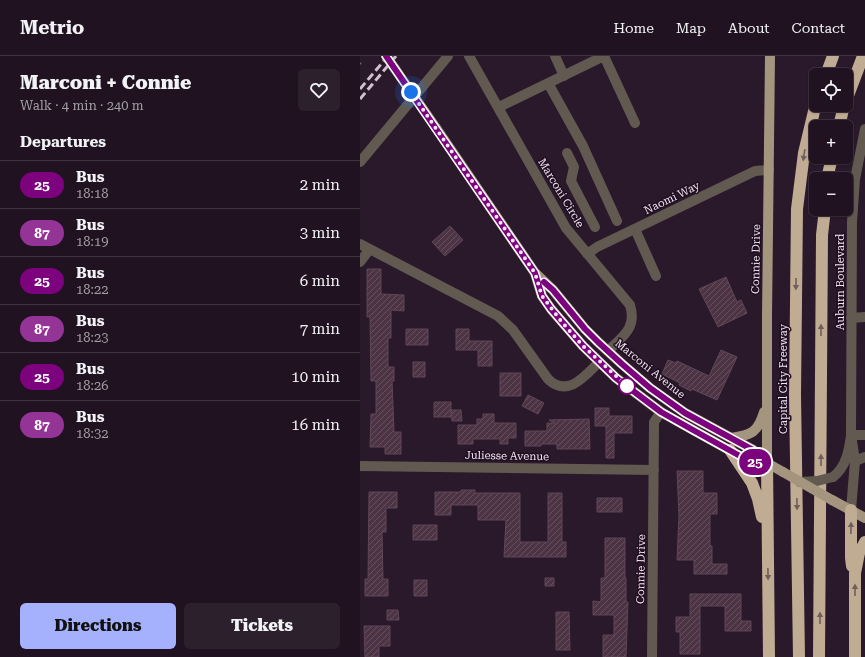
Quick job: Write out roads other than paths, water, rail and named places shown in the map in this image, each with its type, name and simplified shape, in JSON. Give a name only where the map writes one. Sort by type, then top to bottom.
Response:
[{"type":"highway","points":[[829,68],[833,56]]},
{"type":"highway","points":[[853,82],[863,56]]},
{"type":"highway","name":"Capital City Freeway","points":[[799,657],[795,395],[797,209],[804,153],[814,112]]},
{"type":"highway","points":[[819,657],[822,243],[824,216]]},
{"type":"highway","points":[[730,450],[752,483],[758,499],[768,547]]},
{"type":"highway","points":[[767,463],[769,657]]},
{"type":"highway","points":[[851,510],[851,558],[855,573]]},
{"type":"highway","points":[[855,657],[855,573],[859,553],[865,542]]},
{"type":"main road","name":"Marconi Avenue","points":[[386,56],[535,273],[553,290],[585,329],[622,364],[668,402],[697,420],[753,450],[767,463],[865,518]]},
{"type":"main road","name":"Connie Drive","points":[[767,463],[770,56]]},
{"type":"main road","name":"Marconi Avenue","points":[[535,273],[542,296],[574,337],[599,362],[635,393],[661,412],[749,461],[767,463]]},
{"type":"main road","points":[[732,438],[744,436],[754,432],[761,422],[767,405]]},
{"type":"street","points":[[360,162],[448,56]]},
{"type":"street","name":"Marconi Circle","points":[[469,56],[558,216],[587,254],[630,305],[633,318],[631,325],[628,331],[608,351]]},
{"type":"street","points":[[555,56],[564,76]]},
{"type":"street","points":[[499,108],[604,56],[635,123]]},
{"type":"street","points":[[548,83],[564,110],[617,221]]},
{"type":"street","name":"Auburn Boulevard","points":[[851,510],[855,461],[851,435],[852,242],[854,192],[858,158],[865,129]]},
{"type":"street","points":[[567,153],[574,167],[571,182],[594,227]]},
{"type":"street","points":[[574,167],[589,160]]},
{"type":"street","name":"Naomi Way","points":[[587,254],[597,247],[755,171],[769,170]]},
{"type":"street","points":[[635,229],[656,276]]},
{"type":"street","points":[[360,262],[364,247],[498,316],[513,330],[548,379],[553,383],[564,386],[576,383],[599,362]]},
{"type":"street","points":[[851,318],[865,318]]},
{"type":"street","name":"Connie Drive","points":[[652,657],[654,422],[661,412]]},
{"type":"street","points":[[851,435],[865,435]]},
{"type":"street","name":"Auburn Boulevard","points":[[800,482],[817,481],[833,477],[844,464],[851,435]]},
{"type":"street","points":[[855,461],[865,457]]},
{"type":"street","name":"Juliesse Avenue","points":[[360,466],[654,470]]},
{"type":"railway","points":[[360,89],[388,56]]},
{"type":"railway","points":[[360,99],[396,56]]}]
